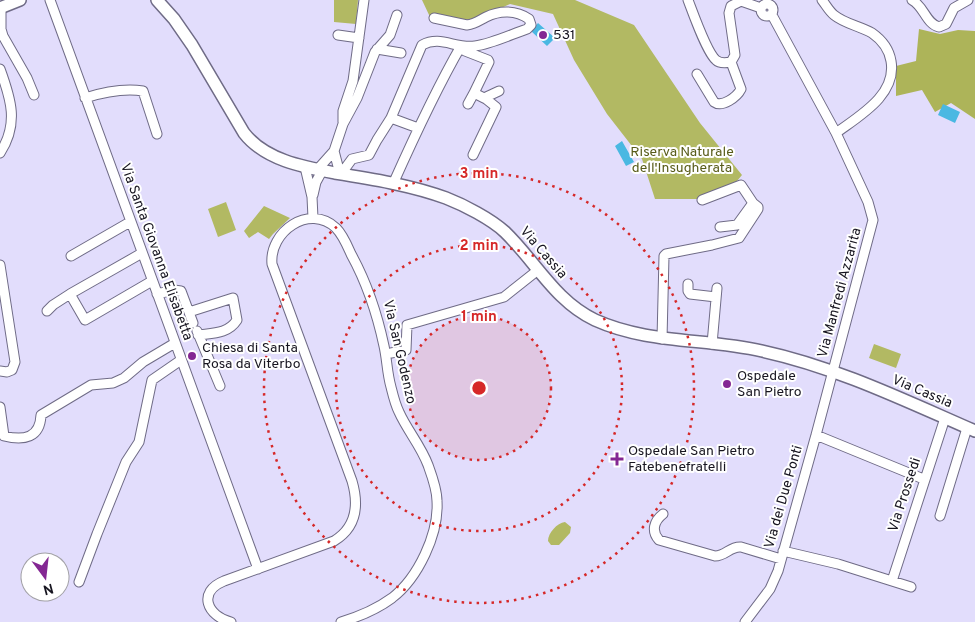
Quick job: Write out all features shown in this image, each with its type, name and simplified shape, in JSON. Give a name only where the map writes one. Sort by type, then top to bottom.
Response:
[{"type":"main road","points":[[0,8],[20,0]]},
{"type":"main road","name":"Via Cassia","points":[[157,0],[170,14],[192,46],[246,136],[270,154],[305,167],[393,184],[442,196],[481,216],[505,232],[565,300],[586,315],[623,330],[662,339],[763,351],[832,372],[971,430]]},
{"type":"street","name":"Via Santa Giovanna Elisabetta","points":[[50,0],[258,569]]},
{"type":"street","points":[[343,124],[343,112],[353,81],[359,38],[367,10],[364,0]]},
{"type":"street","points":[[688,0],[713,58],[721,63],[731,62]]},
{"type":"street","points":[[731,62],[736,52],[730,19],[730,7],[734,3],[741,1],[761,8],[760,12],[764,16],[772,15],[836,133],[883,94],[891,80],[892,65],[888,50],[878,38],[837,18],[822,0]]},
{"type":"street","points":[[912,0],[918,4],[933,25],[939,27],[947,23],[954,8],[968,0]]},
{"type":"street","points":[[0,8],[2,32],[34,95]]},
{"type":"street","points":[[341,174],[352,158],[370,155],[391,118],[422,45],[437,40],[463,46],[477,46],[527,29],[530,25],[525,16],[507,11],[498,12],[467,25],[434,18]]},
{"type":"street","points":[[312,197],[320,170],[334,151],[343,124],[357,98],[377,49],[390,35],[397,15]]},
{"type":"street","points":[[338,35],[359,38]]},
{"type":"street","points":[[463,46],[465,50],[485,58],[489,62],[468,104]]},
{"type":"street","points":[[393,184],[418,128],[446,73],[463,46]]},
{"type":"street","points":[[377,49],[401,54]]},
{"type":"street","points":[[697,74],[714,102],[721,104],[738,94],[741,89],[731,62]]},
{"type":"street","points":[[0,69],[8,91],[12,115],[10,133],[0,153]]},
{"type":"street","points":[[85,98],[128,89],[143,91],[157,134]]},
{"type":"street","points":[[484,98],[499,91]]},
{"type":"street","points":[[473,155],[496,107],[474,93]]},
{"type":"street","points":[[391,118],[418,128]]},
{"type":"street","name":"Via Manfredi Azzarita","points":[[832,372],[873,223],[870,206],[836,133]]},
{"type":"street","points":[[334,151],[341,174]]},
{"type":"street","points":[[231,622],[221,619],[211,610],[208,601],[209,592],[219,582],[337,539],[354,519],[356,507],[354,490],[272,267],[272,250],[279,236],[295,222],[313,218],[312,197],[305,167]]},
{"type":"street","points":[[662,339],[664,256],[739,238],[758,210],[757,205],[741,186],[702,200]]},
{"type":"street","points":[[720,227],[737,225],[753,202]]},
{"type":"street","name":"Via San Godenzo","points":[[313,218],[329,223],[340,233],[369,290],[380,328],[394,401],[400,415],[426,459],[437,501],[431,542],[422,561],[410,578],[387,601],[346,621]]},
{"type":"street","points":[[71,256],[130,222]]},
{"type":"street","points":[[47,311],[70,294],[142,253]]},
{"type":"street","points":[[0,265],[15,362],[13,370],[4,372]]},
{"type":"street","points":[[391,353],[406,350],[407,325],[504,297],[538,270]]},
{"type":"street","points":[[70,294],[85,320],[152,280]]},
{"type":"street","points":[[688,284],[690,294],[717,293],[712,344]]},
{"type":"street","points":[[157,294],[174,290],[181,291],[220,386]]},
{"type":"street","points":[[189,312],[233,298],[237,315],[237,320],[233,326],[228,330],[214,334],[196,329]]},
{"type":"street","points":[[0,407],[4,436],[16,439],[32,435],[40,427],[41,415],[91,385],[113,383],[124,378],[143,362],[175,343]]},
{"type":"street","points":[[79,582],[96,534],[126,462],[139,442],[152,380],[181,360]]},
{"type":"street","name":"Via dei Due Ponti","points":[[745,622],[770,589],[782,555],[832,372]]},
{"type":"street","name":"Via Prossedi","points":[[892,581],[945,418]]},
{"type":"street","points":[[940,516],[971,430]]},
{"type":"street","points":[[816,435],[921,478]]},
{"type":"street","points":[[663,514],[658,518],[654,527],[655,536],[659,540],[715,556],[720,556],[734,547],[741,547],[838,564],[911,587]]},
{"type":"green space","points":[[334,0],[358,0],[356,24],[334,22]]},
{"type":"green space","name":"Riserva Naturale dell'Insugherata","points":[[422,0],[575,0],[634,25],[700,123],[742,175],[732,187],[697,199],[655,199],[642,159],[607,114],[574,60],[553,14],[510,4],[479,18],[443,22],[430,17]]},
{"type":"green space","points":[[919,29],[940,34],[958,30],[975,31],[975,119],[951,103],[935,112],[922,90],[896,96],[896,66],[916,61]]},
{"type":"green space","points":[[226,202],[236,230],[218,237],[208,209]]},
{"type":"green space","points":[[264,206],[290,218],[269,239],[258,232],[249,238],[244,231]]},
{"type":"green space","points":[[874,344],[901,354],[896,368],[869,358]]},
{"type":"green space","points":[[565,522],[571,527],[570,533],[559,545],[551,545],[548,538],[551,532],[556,526]]},
{"type":"water","name":"531","points":[[538,23],[555,38],[547,46],[531,31]]},
{"type":"water","points":[[943,104],[960,112],[955,123],[938,115]]},
{"type":"water","points":[[622,141],[634,162],[626,166],[615,146]]},
{"type":"place","name":"531","points":[[543,35]]},
{"type":"place","name":"Chiesa di Santa Rosa da Viterbo","points":[[192,356]]},
{"type":"place","name":"Ospedale San Pietro","points":[[727,384]]},
{"type":"place","name":"Ospedale San Pietro Fatebenefratelli","points":[[617,459]]}]
